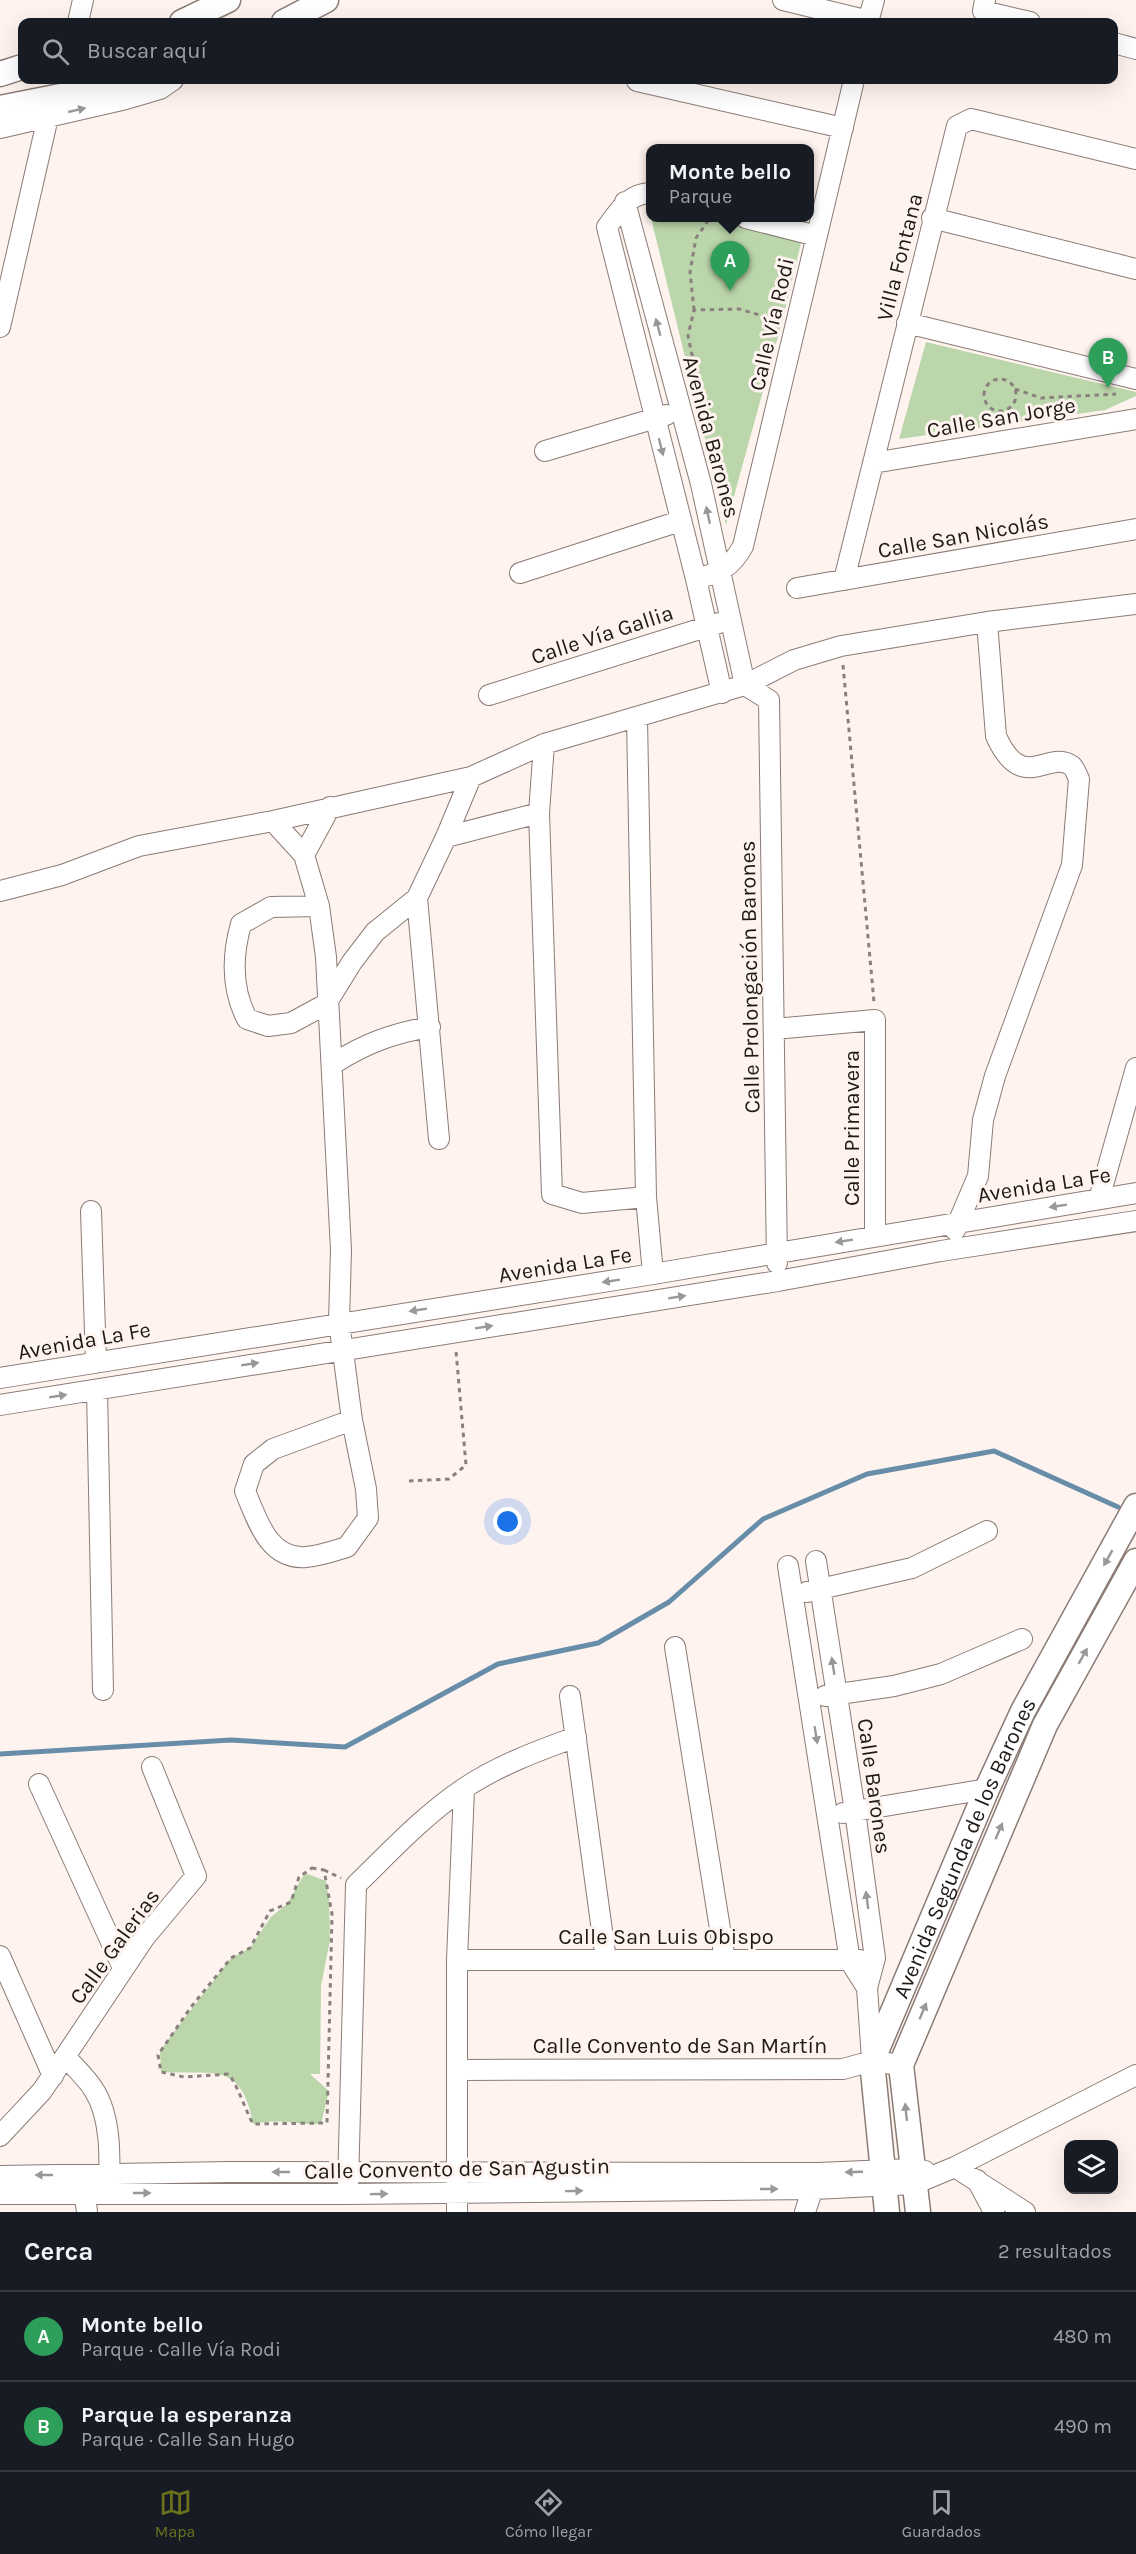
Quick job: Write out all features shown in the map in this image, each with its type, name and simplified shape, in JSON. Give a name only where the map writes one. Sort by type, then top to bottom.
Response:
[{"type":"main road","points":[[190,18],[228,0]]},
{"type":"main road","points":[[292,18],[326,0]]},
{"type":"main road","points":[[0,74],[18,67]]},
{"type":"main road","points":[[0,108],[122,84]]},
{"type":"main road","name":"Avenida Segunda de los Barones","points":[[887,2212],[872,2061],[987,1789],[1023,1711],[1136,1506]]},
{"type":"main road","name":"Avenida Segunda de los Barones","points":[[918,2212],[901,2065],[1045,1725],[1136,1561]]},
{"type":"street","points":[[79,18],[83,0]]},
{"type":"street","points":[[783,0],[853,18]]},
{"type":"street","points":[[869,18],[874,0]]},
{"type":"street","points":[[985,0],[983,11],[1013,18]]},
{"type":"street","points":[[1118,44],[1136,49]]},
{"type":"street","points":[[0,64],[18,66]]},
{"type":"street","points":[[0,128],[160,89],[167,84]]},
{"type":"street","points":[[650,84],[843,128]]},
{"type":"street","name":"Calle Vía Rodi","points":[[720,572],[736,560],[743,546],[853,84]]},
{"type":"street","points":[[0,327],[48,117]]},
{"type":"street","name":"Villa Fontana","points":[[844,580],[957,126],[971,119],[1136,159]]},
{"type":"street","points":[[646,193],[637,193],[625,202],[607,227],[696,579],[722,693]]},
{"type":"street","name":"Avenida Barones","points":[[625,202],[701,484],[745,685]]},
{"type":"street","points":[[932,219],[1136,269]]},
{"type":"street","points":[[762,222],[817,236]]},
{"type":"street","points":[[907,323],[1130,386]]},
{"type":"street","points":[[545,452],[680,410]]},
{"type":"street","name":"Calle San Jorge","points":[[873,463],[1136,418]]},
{"type":"street","points":[[520,573],[680,521]]},
{"type":"street","name":"Calle San Nicolás","points":[[797,588],[1136,529]]},
{"type":"street","points":[[696,579],[720,572]]},
{"type":"street","points":[[0,891],[62,875],[140,846],[273,821],[471,777],[508,758],[544,744],[722,693],[745,685],[795,660],[841,645],[987,622],[1136,604]]},
{"type":"street","name":"Calle Vía Gallia","points":[[489,695],[731,620]]},
{"type":"street","points":[[940,1251],[961,1221],[978,1176],[983,1120],[995,1076],[1072,865],[1079,779],[1072,766],[1063,763],[1028,767],[1014,764],[1004,753],[996,736],[987,622]]},
{"type":"street","name":"Calle Prolongación Barones","points":[[745,685],[770,700],[778,1281]]},
{"type":"street","points":[[637,719],[646,1197],[653,1274]]},
{"type":"street","points":[[544,744],[539,813],[552,1194],[582,1203],[646,1197]]},
{"type":"street","points":[[319,906],[271,907],[241,924],[235,945],[236,999],[247,1019],[268,1026],[291,1023],[326,1004],[352,962],[375,932],[417,898],[471,777]]},
{"type":"street","points":[[304,855],[330,807]]},
{"type":"street","points":[[446,837],[539,813]]},
{"type":"street","points":[[273,821],[304,855],[319,906],[326,957],[326,1004],[333,1064],[341,1250],[339,1322],[341,1349],[366,1489],[368,1518],[347,1547],[305,1557],[287,1554],[267,1541],[245,1491],[254,1464],[273,1449],[352,1420]]},
{"type":"street","points":[[417,898],[439,1139]]},
{"type":"street","points":[[774,1029],[875,1020]]},
{"type":"street","name":"Calle Primavera","points":[[875,1020],[875,1236]]},
{"type":"street","points":[[333,1064],[359,1047],[396,1033],[430,1027]]},
{"type":"street","points":[[1099,1199],[1136,1068]]},
{"type":"street","name":"Avenida La Fe","points":[[0,1378],[339,1322],[653,1274],[1136,1193]]},
{"type":"street","points":[[91,1211],[96,1362]]},
{"type":"street","points":[[0,1405],[778,1281],[940,1251],[1136,1221]]},
{"type":"street","points":[[97,1390],[103,1690]]},
{"type":"street","points":[[793,1594],[820,1590],[912,1568],[987,1531]]},
{"type":"street","name":"Calle Barones","points":[[816,1561],[855,1811],[875,1958],[867,1988],[872,2061]]},
{"type":"street","name":"Calle Barones","points":[[788,1566],[850,1960],[867,1988]]},
{"type":"street","points":[[810,1699],[894,1686],[941,1674],[1022,1639]]},
{"type":"street","points":[[675,1647],[725,1960]]},
{"type":"street","points":[[570,1696],[606,1960]]},
{"type":"street","points":[[348,2194],[356,1885],[428,1816],[464,1789],[520,1757],[576,1737]]},
{"type":"street","name":"Calle Galerias","points":[[0,2136],[53,2076],[123,1968],[196,1876],[152,1767]]},
{"type":"street","points":[[39,1784],[123,1968]]},
{"type":"street","points":[[458,2193],[457,1960],[464,1789]]},
{"type":"street","points":[[828,1816],[987,1789]]},
{"type":"street","points":[[0,1956],[53,2076]]},
{"type":"street","name":"Calle San Luis Obispo","points":[[457,1960],[850,1960],[875,1958]]},
{"type":"street","points":[[66,2057],[94,2090],[102,2106],[107,2128],[109,2184]]},
{"type":"street","name":"Calle Convento de San Martín","points":[[459,2070],[843,2069],[872,2061],[901,2065]]},
{"type":"street","name":"Calle Convento de San Agustin","points":[[0,2176],[226,2193],[348,2194],[458,2193],[646,2182],[883,2179],[947,2170],[1136,2074]]},
{"type":"street","points":[[947,2170],[977,2180],[1025,2212]]},
{"type":"street","points":[[226,2193],[229,2172]]},
{"type":"street","name":"Calle Convento de San Agustin","points":[[109,2184],[229,2172],[349,2172],[458,2193]]},
{"type":"street","points":[[977,2180],[994,2212]]},
{"type":"street","points":[[805,2212],[816,2181]]},
{"type":"street","points":[[83,2184],[87,2212]]},
{"type":"street","name":"Calle Convento de San Agustin","points":[[0,2194],[83,2184]]},
{"type":"path","points":[[680,410],[703,405],[688,336],[694,310],[690,272],[696,238],[707,222]]},
{"type":"path","points":[[694,310],[739,309],[782,322]]},
{"type":"path","points":[[1015,390],[1015,400],[1004,411],[994,410],[985,404],[985,388],[993,380],[1003,379],[1015,390],[1041,398],[1130,386]]},
{"type":"path","points":[[841,645],[875,1020]]},
{"type":"path","points":[[409,1481],[449,1479],[466,1465],[454,1331]]},
{"type":"path","points":[[312,1868],[324,1870],[332,1914],[327,2123],[253,2124],[244,2109],[241,2093],[229,2074],[184,2077],[161,2072],[158,2055],[172,2034],[231,1958],[250,1947],[270,1911],[291,1902],[299,1877],[312,1868]]},
{"type":"green space","points":[[652,222],[733,222],[801,243],[782,322],[726,525]]},
{"type":"green space","points":[[926,342],[1136,392],[1136,396],[1105,410],[899,439]]},
{"type":"green space","points":[[305,1873],[326,1881],[329,1899],[330,1940],[321,1986],[320,2074],[310,2074],[329,2091],[321,2124],[271,2122],[253,2124],[248,2104],[241,2089],[233,2080],[210,2073],[161,2072],[160,2051],[231,1958],[250,1948],[271,1917],[287,1904]]},
{"type":"waterway","points":[[0,1754],[231,1740],[345,1747],[498,1664],[598,1643],[669,1602],[763,1519],[867,1474],[994,1451],[1118,1507]]},
{"type":"place","name":"Monte bello","points":[[730,291]]},
{"type":"place","name":"Parque la esperanza","points":[[1108,388]]}]
